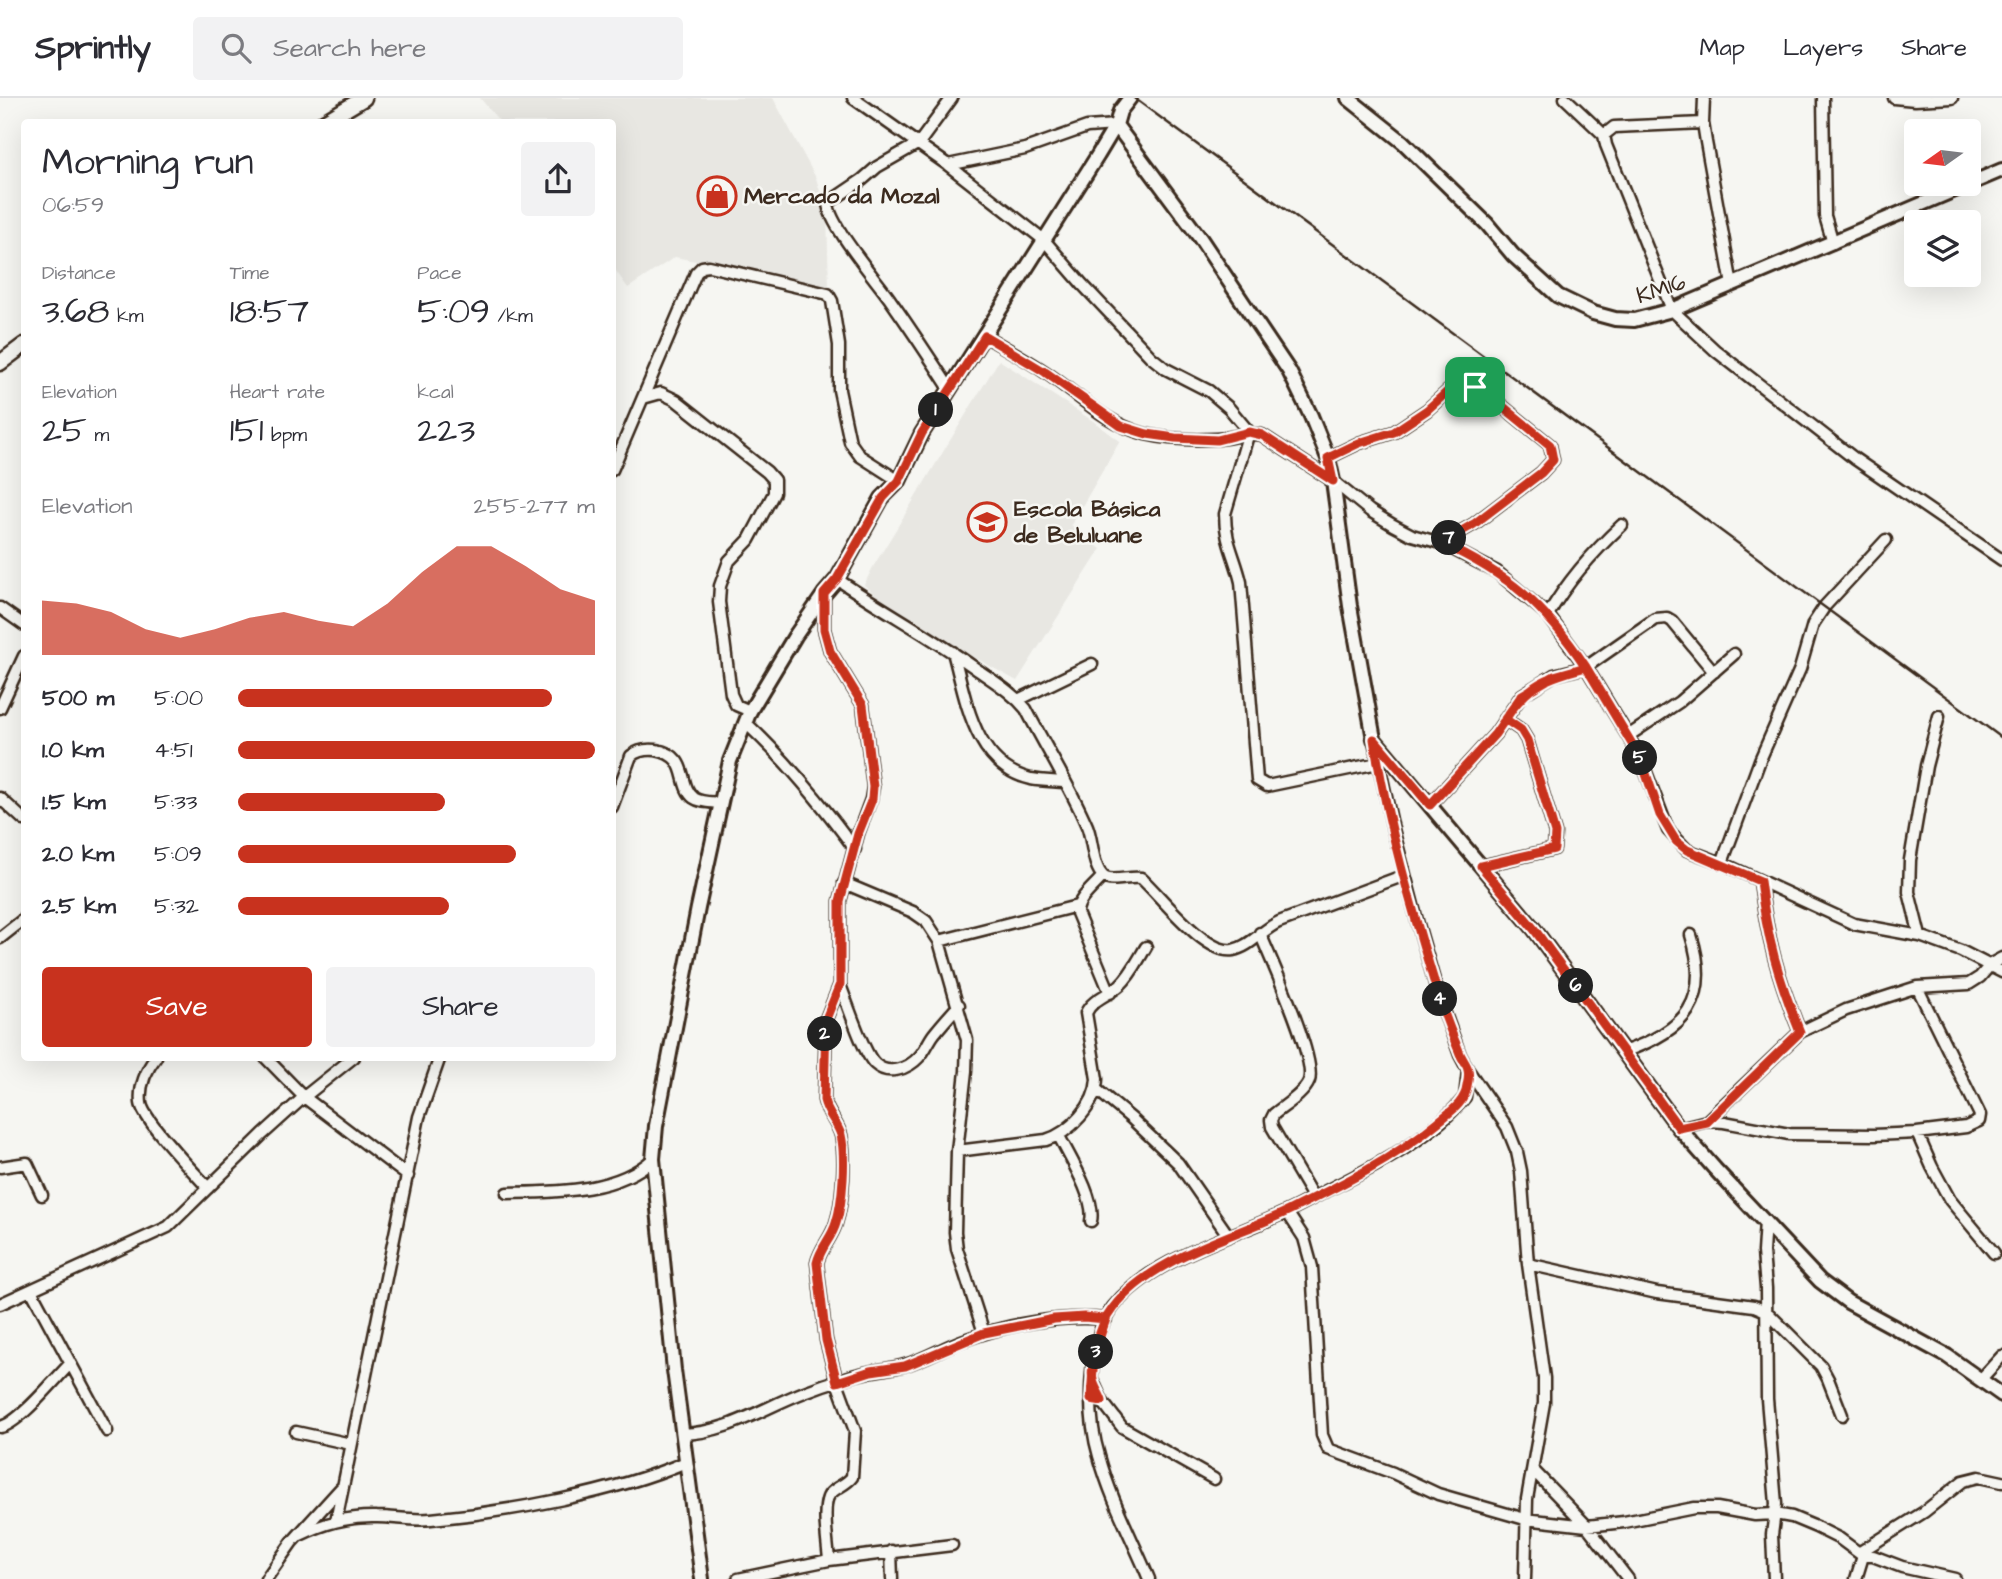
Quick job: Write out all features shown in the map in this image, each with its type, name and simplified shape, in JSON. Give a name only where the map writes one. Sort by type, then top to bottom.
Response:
[{"type":"main road","points":[[329,119],[364,98]]},
{"type":"main road","points":[[0,363],[21,347]]},
{"type":"street","points":[[853,98],[948,164],[1044,240],[1151,357],[1166,369],[1209,391],[1229,408],[1249,432],[1274,441],[1393,526],[1412,535],[1441,543],[1497,572],[1548,615],[1586,667],[1628,736],[1641,759],[1668,830],[1687,850],[1722,863],[1854,924],[1920,936],[1991,964],[2002,972]]},
{"type":"street","points":[[950,389],[889,297],[843,236],[828,203],[877,167],[919,143],[952,98]]},
{"type":"street","points":[[702,1579],[682,1434],[653,1159],[656,1126],[698,908],[730,761],[748,718],[824,594],[837,579],[883,498],[899,481],[922,433],[1116,125],[1120,111],[1129,98]]},
{"type":"street","name":"KM16","points":[[1348,98],[1403,142],[1487,224],[1513,255],[1558,296],[1593,313],[1615,319],[1634,320],[1672,310],[2002,170]]},
{"type":"street","points":[[1565,98],[1604,135],[1672,310],[1716,351],[1855,460],[2002,560]]},
{"type":"street","points":[[1704,98],[1703,123],[1732,285]]},
{"type":"street","points":[[1824,98],[1825,216],[1833,243]]},
{"type":"street","points":[[1894,98],[1952,98]]},
{"type":"street","points":[[1604,135],[1614,127],[1703,123]]},
{"type":"street","points":[[948,164],[1025,149],[1087,127],[1116,125]]},
{"type":"street","points":[[1116,125],[1200,238],[1289,371],[1328,458],[1350,606],[1378,763],[1405,875],[1438,994],[1460,1055],[1507,1126],[1521,1171],[1528,1264],[1544,1378],[1544,1403],[1525,1520],[1525,1579]]},
{"type":"street","points":[[616,461],[696,272],[702,267],[718,268],[828,294],[832,301],[839,345],[839,390],[850,442],[860,456],[899,481]]},
{"type":"street","points":[[985,336],[1045,372],[1121,426],[1147,434],[1217,440],[1249,432]]},
{"type":"street","points":[[1328,458],[1359,443],[1394,432],[1427,410],[1458,382],[1475,387],[1490,396],[1550,445],[1553,460],[1541,473],[1474,524],[1441,543]]},
{"type":"street","points":[[643,399],[661,393],[676,400],[774,480],[774,493],[749,540],[729,561],[720,586],[720,612],[731,694],[737,705],[806,785],[855,849]]},
{"type":"street","points":[[1249,432],[1225,526],[1241,582],[1257,780],[1267,786],[1378,763]]},
{"type":"street","points":[[1548,615],[1572,577],[1622,526]]},
{"type":"street","points":[[1722,863],[1760,760],[1800,669],[1813,624],[1825,606],[1886,540]]},
{"type":"street","points":[[837,579],[953,652],[1018,700],[1026,709],[1086,824],[1098,869],[1103,876],[1116,880],[1130,876],[1141,878],[1208,943],[1225,950],[1234,950],[1245,946],[1279,922],[1405,875]]},
{"type":"street","points":[[824,594],[824,629],[830,651],[863,705],[873,787],[872,799],[844,883],[838,915],[840,984],[865,1048],[874,1064],[886,1070],[898,1070],[920,1056],[959,1005]]},
{"type":"street","points":[[0,608],[21,623]]},
{"type":"street","points":[[1430,805],[1495,734],[1522,695],[1554,676],[1586,667],[1660,618],[1672,621],[1714,672]]},
{"type":"street","points":[[953,652],[972,722],[983,745],[1011,771],[1030,779],[1064,782]]},
{"type":"street","points":[[1628,736],[1679,702],[1734,654]]},
{"type":"street","points":[[0,708],[21,662]]},
{"type":"street","points":[[1018,700],[1092,664]]},
{"type":"street","points":[[1920,936],[1909,892],[1910,860],[1926,766],[1939,716]]},
{"type":"street","points":[[1481,866],[1554,849],[1555,833],[1527,740],[1521,730],[1505,719]]},
{"type":"street","points":[[1374,739],[1534,929],[1679,1128],[1715,1170],[1832,1291],[1947,1356],[2002,1395]]},
{"type":"street","points":[[616,796],[631,756],[637,751],[649,749],[666,752],[673,757],[685,775],[688,790],[694,797],[721,803]]},
{"type":"street","points":[[0,798],[21,817]]},
{"type":"street","points":[[939,940],[1077,906],[1103,876]]},
{"type":"street","points":[[1760,881],[1765,926],[1773,959],[1800,1032]]},
{"type":"street","points":[[844,883],[913,912],[926,921],[939,940],[959,1005],[967,1050],[957,1151],[955,1232],[957,1249],[984,1333]]},
{"type":"street","points":[[1077,906],[1077,914],[1110,993]]},
{"type":"street","points":[[0,938],[21,921]]},
{"type":"street","points":[[1260,933],[1300,1032],[1310,1074],[1306,1086],[1275,1114],[1271,1120],[1272,1127],[1312,1197]]},
{"type":"street","points":[[1623,1052],[1666,1032],[1684,1016],[1696,998],[1700,979],[1698,958],[1691,935]]},
{"type":"street","points":[[957,1151],[1059,1136],[1093,1100],[1097,1079],[1086,1013],[1090,1005],[1126,979],[1146,947]]},
{"type":"street","points":[[1707,1122],[1800,1032],[1846,1010],[1917,987],[1969,984],[2002,958]]},
{"type":"street","points":[[829,1560],[825,1503],[832,1492],[852,1477],[854,1453],[853,1422],[837,1382],[826,1340],[817,1263],[818,1255],[836,1226],[840,1210],[843,1165],[841,1137],[824,1100],[826,1019],[840,984]]},
{"type":"street","points":[[1679,1128],[1707,1122],[1724,1122],[1789,1134],[1917,1133],[1966,1127],[1979,1121],[1980,1115],[1917,987]]},
{"type":"street","points":[[154,1061],[141,1090],[143,1111],[208,1188]]},
{"type":"street","points":[[269,1061],[304,1097],[408,1176]]},
{"type":"street","points":[[0,1304],[168,1227],[304,1097],[349,1061]]},
{"type":"street","points":[[336,1521],[419,1117],[439,1062]]},
{"type":"street","points":[[1214,1479],[1122,1427],[1097,1400],[1093,1381],[1098,1338],[1106,1319],[1123,1296],[1185,1255],[1287,1212],[1422,1136],[1465,1097],[1468,1070]]},
{"type":"street","points":[[1096,1089],[1178,1163],[1228,1235]]},
{"type":"street","points":[[1917,1133],[1931,1167],[1950,1200],[1994,1253]]},
{"type":"street","points":[[1059,1136],[1085,1190],[1093,1214],[1091,1221]]},
{"type":"street","points":[[508,1193],[592,1186],[632,1174],[653,1159]]},
{"type":"street","points":[[0,1167],[27,1163],[42,1195]]},
{"type":"street","points":[[1287,1212],[1304,1238],[1312,1267],[1322,1435],[1328,1448],[1438,1494],[1525,1520],[1587,1526],[1624,1522],[1694,1508],[1717,1508],[1755,1515],[1775,1514],[1816,1527],[1861,1554],[1955,1579]]},
{"type":"street","points":[[1765,1221],[1763,1252],[1767,1399],[1775,1514],[1772,1535],[1774,1579]]},
{"type":"street","points":[[1528,1264],[1657,1293],[1754,1306],[1766,1311],[1821,1366],[1842,1415]]},
{"type":"street","points":[[31,1290],[107,1431]]},
{"type":"street","points":[[682,1434],[720,1429],[812,1389],[871,1371],[905,1366],[984,1333],[1054,1319],[1106,1319]]},
{"type":"street","points":[[1981,1379],[2002,1356]]},
{"type":"street","points":[[0,1427],[8,1426],[19,1417],[70,1364]]},
{"type":"street","points":[[1097,1400],[1091,1417],[1098,1454],[1110,1491],[1149,1578]]},
{"type":"street","points":[[296,1432],[351,1444]]},
{"type":"street","points":[[300,1535],[336,1521],[366,1517],[426,1520],[514,1507],[621,1485],[686,1462]]},
{"type":"street","points":[[1533,1470],[1587,1526],[1628,1579]]},
{"type":"street","points":[[1856,1579],[1861,1554],[1963,1481],[1979,1477],[2002,1482]]},
{"type":"street","points":[[266,1579],[343,1486]]},
{"type":"street","points":[[738,1579],[829,1560],[952,1545]]},
{"type":"street","points":[[891,1551],[892,1579]]},
{"type":"shaded area","name":"Mercado da Mozal","points":[[480,98],[773,98],[816,178],[827,214],[829,288],[675,257],[628,288],[616,271],[616,119],[498,119]]},
{"type":"shaded area","name":"Escola Básica de Beluluane","points":[[999,360],[1120,441],[1071,525],[1101,549],[1017,681],[888,605],[864,585]]},
{"type":"railway","points":[[1134,98],[2002,738]]},
{"type":"place","name":"Mercado da Mozal","points":[[717,196]]},
{"type":"place","name":"Escola Básica de Beluluane","points":[[987,522]]},
{"type":"route","points":[[1475,387],[1458,382],[1427,410],[1394,432],[1359,443],[1328,458],[1333,481],[1262,435],[1249,432],[1217,440],[1175,438],[1147,434],[1121,426],[1045,372],[985,336],[946,394],[922,433],[899,481],[883,498],[837,579],[824,594],[824,629],[830,651],[863,705],[873,787],[872,799],[858,834],[840,901],[840,984],[826,1019],[824,1100],[841,1137],[843,1165],[840,1210],[836,1226],[818,1255],[817,1263],[826,1340],[837,1382],[871,1371],[905,1366],[984,1333],[1054,1319],[1084,1317],[1106,1319],[1098,1338],[1093,1372],[1093,1381],[1102,1401],[1091,1399],[1093,1372],[1098,1338],[1112,1308],[1123,1296],[1185,1255],[1287,1212],[1391,1156],[1422,1136],[1465,1097],[1468,1070],[1438,994],[1418,924],[1393,829],[1374,739],[1430,805],[1495,734],[1512,708],[1522,695],[1554,676],[1586,667],[1641,759],[1660,815],[1676,841],[1687,850],[1760,881],[1765,926],[1773,959],[1800,1032],[1707,1122],[1679,1128],[1534,929],[1481,866],[1554,849],[1555,833],[1527,740],[1521,730],[1505,719],[1522,695],[1537,684],[1554,676],[1586,667],[1548,615],[1514,584],[1477,559],[1441,543],[1474,524],[1541,473],[1553,460],[1550,445],[1475,387]]}]
